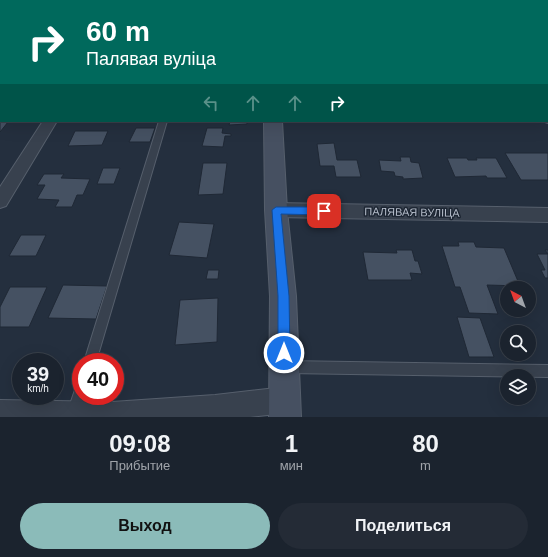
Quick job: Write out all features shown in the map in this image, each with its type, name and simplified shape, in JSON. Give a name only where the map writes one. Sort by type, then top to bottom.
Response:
[{"type":"street","points":[[0,201],[49,122]]},
{"type":"street","points":[[84,405],[112,415],[207,409],[285,408],[283,296],[276,210],[273,122]]},
{"type":"street","name":"ПАЛЯВАЯ ВУЛІЦА","points":[[276,210],[548,215]]},
{"type":"street","points":[[0,413],[72,404]]},
{"type":"lane","points":[[93,353],[163,122]]},
{"type":"lane","points":[[284,367],[548,372]]},
{"type":"building","points":[[0,122],[8,122],[0,132]]},
{"type":"building","points":[[230,122],[247,122],[247,124],[229,125]]},
{"type":"building","points":[[136,128],[155,128],[150,142],[129,142]]},
{"type":"building","points":[[207,128],[223,128],[222,133],[231,134],[231,136],[225,136],[223,147],[202,146]]},
{"type":"building","points":[[75,131],[108,131],[102,145],[68,146]]},
{"type":"building","points":[[334,143],[337,160],[357,160],[361,177],[336,177],[334,166],[320,166],[317,144]]},
{"type":"building","points":[[505,153],[548,153],[548,180],[521,180]]},
{"type":"building","points":[[400,157],[410,157],[411,162],[419,163],[423,178],[403,179],[403,177],[395,176],[394,172],[381,171],[379,160],[401,161]]},
{"type":"building","points":[[447,158],[467,158],[468,160],[477,160],[476,158],[496,158],[507,178],[487,178],[486,176],[455,177]]},
{"type":"building","points":[[203,163],[227,163],[223,194],[198,195]]},
{"type":"building","points":[[103,168],[120,168],[114,184],[97,184]]},
{"type":"building","points":[[44,174],[64,174],[61,178],[90,179],[83,195],[77,195],[72,207],[55,207],[59,200],[37,199],[45,185],[37,185]]},
{"type":"building","points":[[179,222],[214,224],[207,258],[169,255]]},
{"type":"building","points":[[21,235],[46,235],[36,256],[9,256]]},
{"type":"building","points":[[458,242],[474,242],[476,247],[504,248],[518,281],[500,281],[500,285],[487,285],[498,314],[469,313],[460,287],[455,287],[442,246],[459,246]]},
{"type":"building","points":[[396,250],[412,250],[415,261],[418,261],[422,274],[410,273],[412,280],[368,280],[363,252],[397,253]]},
{"type":"building","points":[[537,254],[548,254],[548,278],[545,278],[541,270],[545,270]]},
{"type":"building","points":[[208,270],[219,270],[218,279],[206,279]]},
{"type":"building","points":[[63,285],[107,286],[96,319],[48,318]]},
{"type":"building","points":[[10,287],[47,287],[29,327],[0,327],[0,307]]},
{"type":"building","points":[[218,298],[217,342],[175,345],[180,300]]},
{"type":"building","points":[[457,317],[480,318],[494,357],[469,357]]},
{"type":"route","points":[[284,353],[283,296],[276,210],[324,211]]}]
